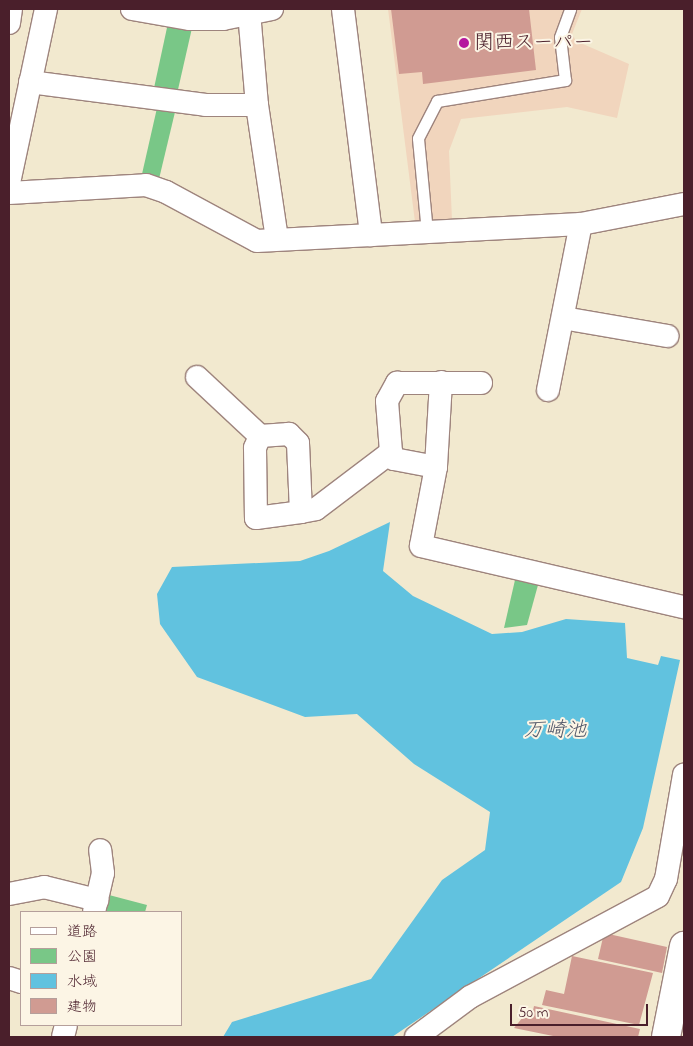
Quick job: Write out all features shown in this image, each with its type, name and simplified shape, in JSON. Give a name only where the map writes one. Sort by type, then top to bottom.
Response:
[{"type":"main road","points":[[666,1037],[681,976],[684,946]]},
{"type":"street","points":[[9,23],[12,9]]},
{"type":"street","points":[[9,183],[46,9]]},
{"type":"street","points":[[132,9],[223,19],[249,12],[272,9]]},
{"type":"street","points":[[343,9],[371,235]]},
{"type":"street","points":[[249,12],[257,105],[277,240]]},
{"type":"street","points":[[30,82],[206,105],[257,105]]},
{"type":"street","points":[[9,193],[146,185],[166,192],[257,240],[581,224],[684,204]]},
{"type":"street","points":[[548,390],[581,224]]},
{"type":"street","points":[[562,318],[667,336]]},
{"type":"street","points":[[197,377],[260,436],[289,434],[298,443],[302,512]]},
{"type":"street","points":[[442,382],[436,467],[421,546],[684,607]]},
{"type":"street","points":[[436,467],[394,460],[391,452],[387,401],[397,383],[481,383]]},
{"type":"street","points":[[260,436],[255,448],[256,518],[316,509],[391,452]]},
{"type":"street","points":[[416,1037],[470,997],[658,896],[666,879],[684,774]]},
{"type":"street","points":[[9,894],[44,887],[95,906],[104,873],[100,850]]},
{"type":"lane","points":[[427,232],[418,138],[436,100],[565,80],[560,37],[570,9]]},
{"type":"shaded area","points":[[388,9],[582,9],[572,34],[576,41],[629,64],[617,118],[567,107],[461,119],[449,151],[452,220],[415,222]]},
{"type":"green space","points":[[168,23],[192,28],[177,94],[154,88]]},
{"type":"green space","points":[[157,108],[175,112],[159,179],[142,174]]},
{"type":"green space","points":[[515,580],[538,585],[527,625],[504,628]]},
{"type":"green space","points":[[109,895],[147,905],[145,911],[105,911]]},
{"type":"water","name":"万崎池","points":[[390,522],[383,571],[413,596],[492,634],[522,632],[566,619],[625,623],[627,658],[658,665],[661,656],[680,660],[643,828],[621,882],[392,1037],[223,1037],[232,1022],[371,979],[442,880],[485,850],[490,812],[414,764],[357,714],[305,717],[197,677],[160,624],[157,594],[172,567],[300,561],[329,551]]},
{"type":"building","name":"関西スーパー","points":[[391,9],[529,9],[536,70],[423,84],[422,72],[399,74]]},
{"type":"building","points":[[604,933],[667,947],[662,973],[598,959]]},
{"type":"building","points":[[572,956],[653,973],[639,1025],[542,1005],[546,990],[564,994]]},
{"type":"building","points":[[534,1006],[640,1029],[638,1037],[558,1037],[514,1028],[523,1017],[531,1019]]},
{"type":"place","name":"関西スーパー","points":[[464,43]]}]
